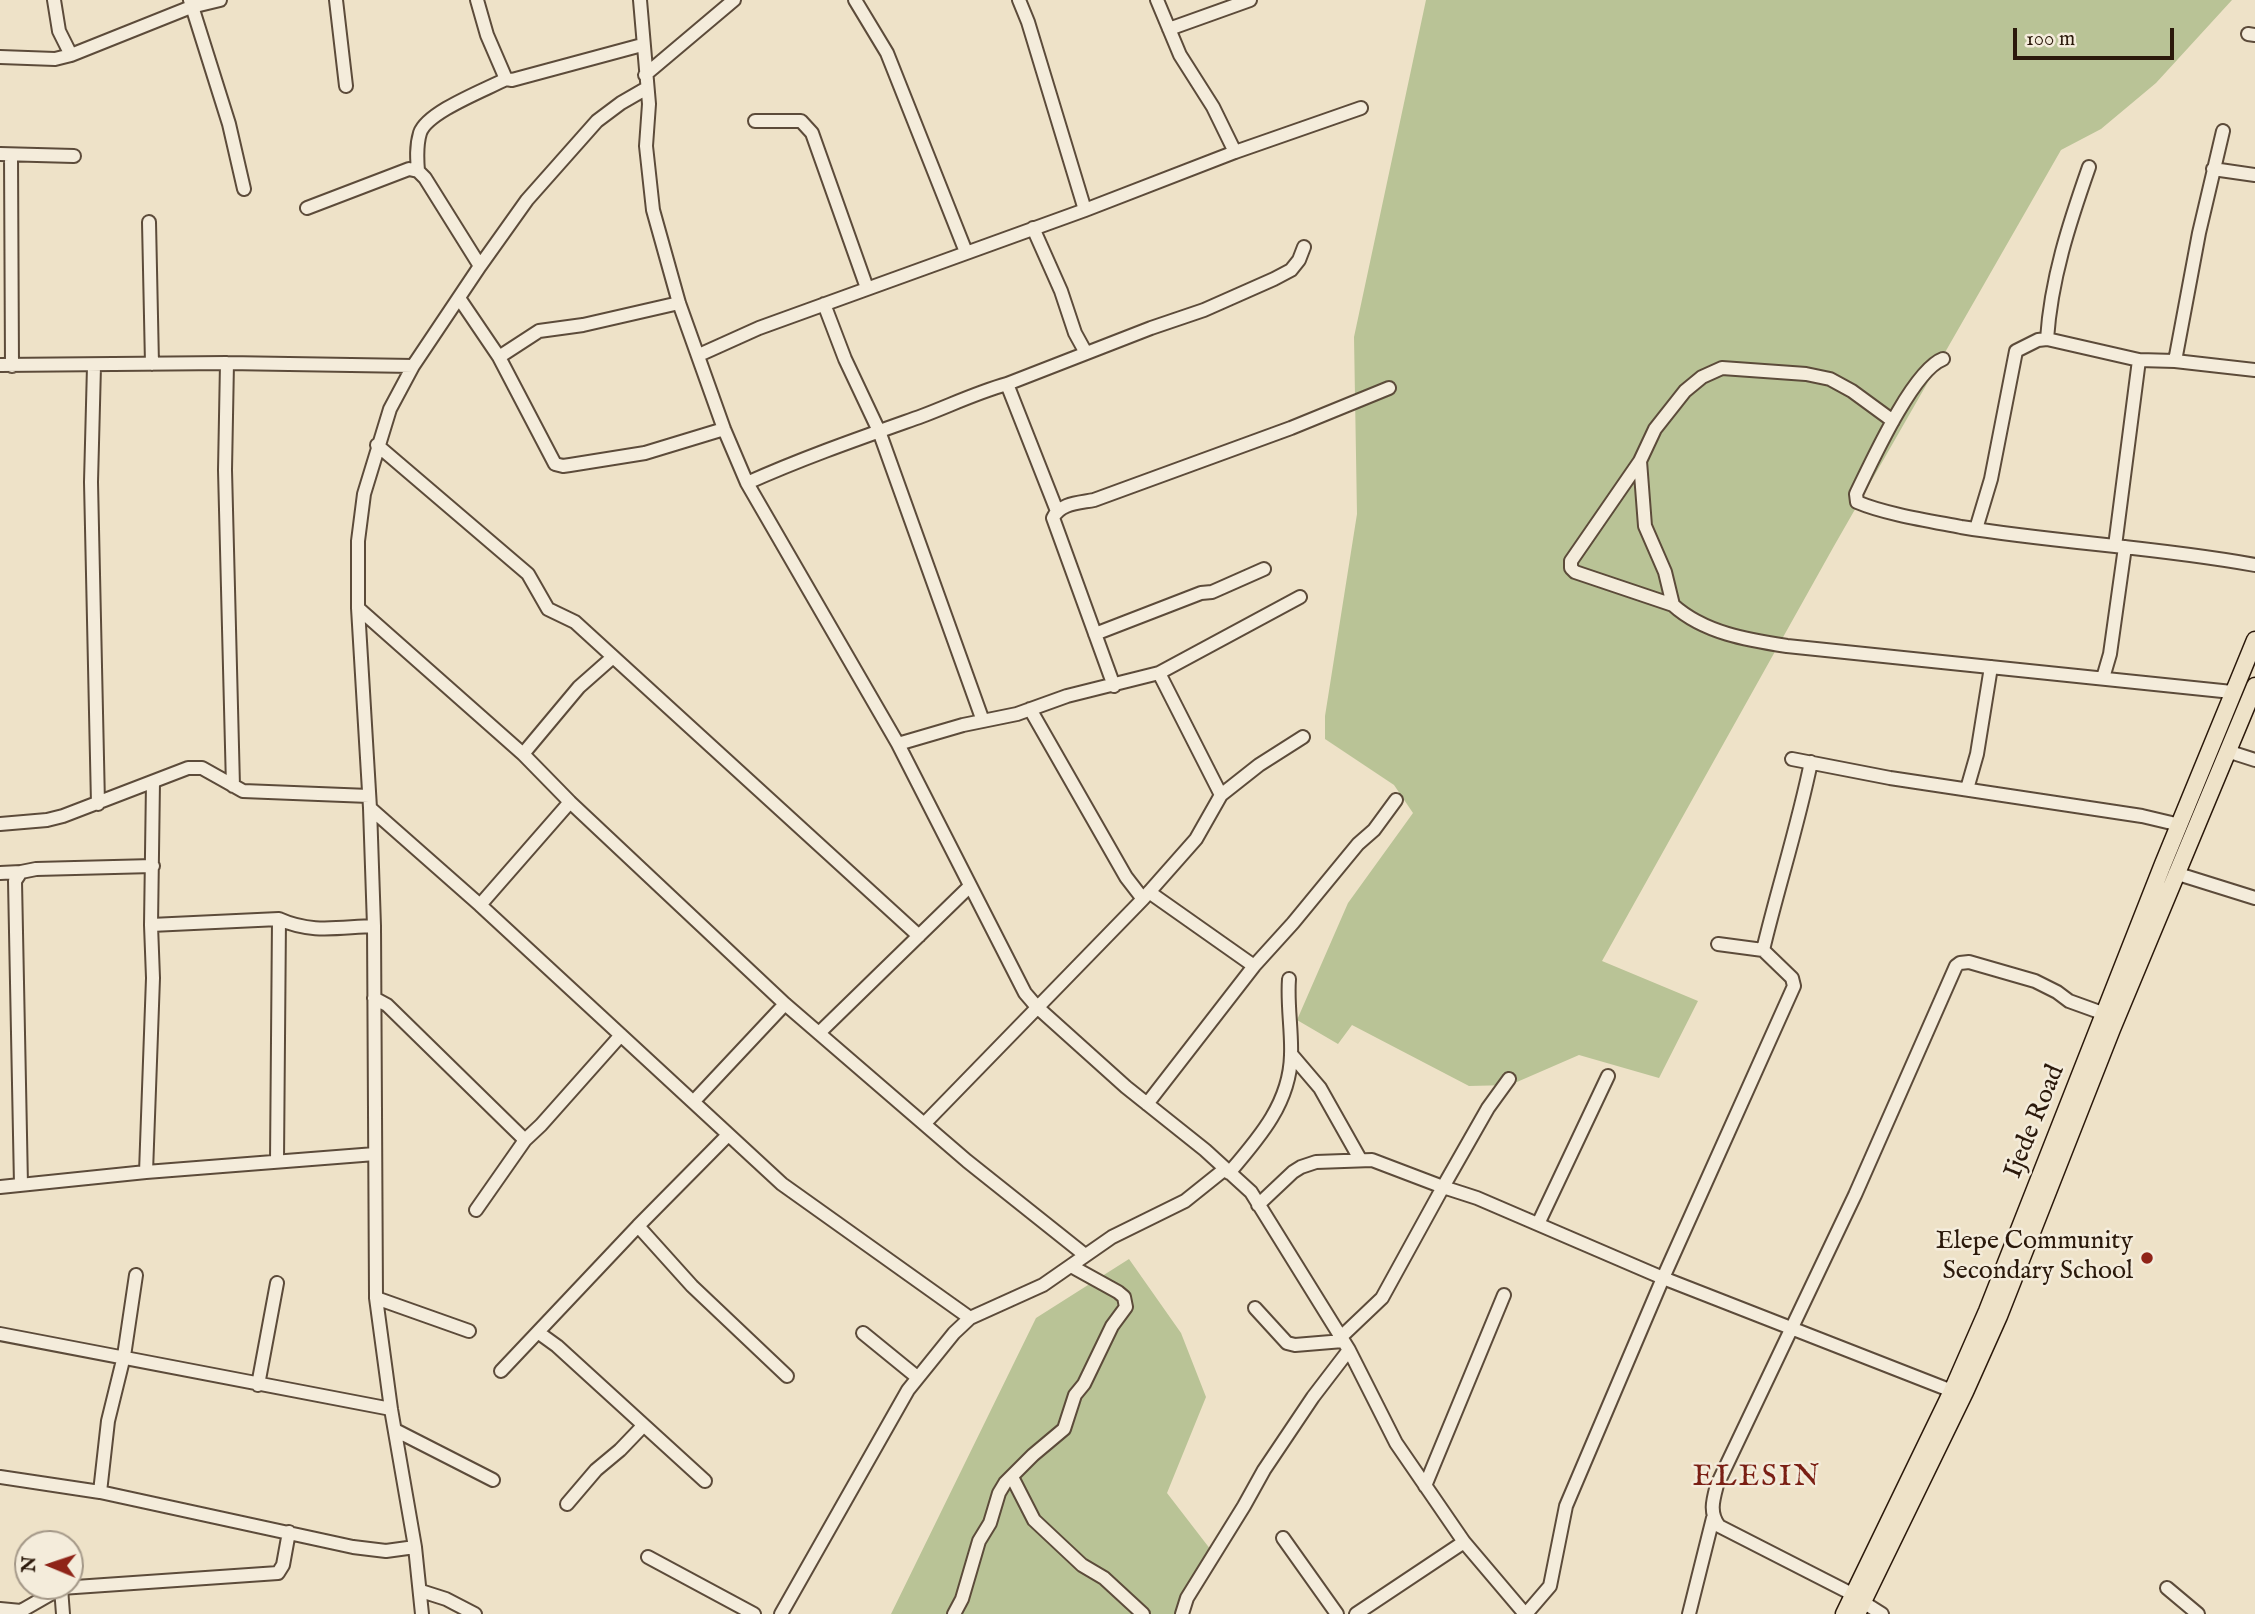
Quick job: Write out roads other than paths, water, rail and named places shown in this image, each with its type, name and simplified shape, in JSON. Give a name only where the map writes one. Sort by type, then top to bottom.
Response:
[{"type":"main road","name":"Ijede Road","points":[[1844,1614],[1858,1604],[1965,1392],[2105,1014],[2255,640]]},
{"type":"main road","name":"Ijede Road","points":[[1858,1604],[1952,1391],[1993,1314],[2255,686]]},
{"type":"street","points":[[54,0],[58,31],[71,55]]},
{"type":"street","points":[[0,57],[55,59],[71,55],[191,4],[220,0]]},
{"type":"street","points":[[336,0],[346,86]]},
{"type":"street","points":[[477,0],[487,35],[506,79]]},
{"type":"street","points":[[640,0],[649,104],[646,146],[653,210],[679,303],[724,429],[747,483],[898,744],[1024,993],[1147,1104],[1251,1192],[1344,1343],[1395,1443],[1464,1542],[1525,1614],[1550,1586],[1566,1506],[1663,1278],[1794,986],[1792,978],[1763,950],[1718,944]]},
{"type":"street","points":[[422,1614],[415,1548],[391,1409],[376,1298],[374,926],[370,802],[358,608],[358,541],[363,494],[390,409],[413,366],[527,200],[597,121],[646,81],[734,0]]},
{"type":"street","points":[[855,0],[887,53],[966,252]]},
{"type":"street","points":[[1018,0],[1028,22],[1085,209]]},
{"type":"street","points":[[1157,0],[1180,55],[1213,107],[1235,152]]},
{"type":"street","points":[[1169,29],[1250,0]]},
{"type":"street","points":[[191,4],[229,124],[244,189]]},
{"type":"street","points":[[418,171],[417,147],[420,131],[430,118],[506,79],[512,80],[642,45]]},
{"type":"street","points":[[699,355],[759,328],[1235,152],[1362,108]]},
{"type":"street","points":[[755,121],[801,121],[812,133],[867,288]]},
{"type":"street","points":[[2175,361],[2223,131]]},
{"type":"street","points":[[74,156],[5,155],[6,365],[227,363],[413,366]]},
{"type":"street","points":[[2047,340],[2049,302],[2068,226],[2090,167]]},
{"type":"street","points":[[307,208],[410,169],[418,171],[480,266]]},
{"type":"street","points":[[2213,169],[2255,175]]},
{"type":"street","points":[[149,222],[152,364]]},
{"type":"street","points":[[1033,228],[1061,291],[1075,333],[1086,353]]},
{"type":"street","points":[[747,483],[805,457],[1204,310],[1291,270],[1304,247]]},
{"type":"street","points":[[459,298],[499,357],[555,464],[563,466],[645,453],[724,429]]},
{"type":"street","points":[[499,357],[539,331],[583,325],[679,303]]},
{"type":"street","points":[[824,304],[845,359],[878,431],[983,721]]},
{"type":"street","points":[[1976,529],[1991,479],[2016,351],[2038,340],[2047,340],[2139,360],[2255,370]]},
{"type":"street","points":[[1943,359],[1930,365],[1893,421],[1856,494],[1857,502],[1976,529],[2255,565]]},
{"type":"street","points":[[2103,678],[2110,654],[2139,360]]},
{"type":"street","points":[[227,363],[225,470],[233,786]]},
{"type":"street","points":[[94,366],[91,482],[98,804]]},
{"type":"street","points":[[1893,421],[1853,391],[1830,379],[1806,374],[1722,368],[1702,377],[1685,391],[1656,429],[1640,461],[1571,561],[1571,568],[1575,572],[1673,606],[1708,626],[1739,638],[1787,646],[2232,692]]},
{"type":"street","points":[[1007,384],[1057,510]]},
{"type":"street","points":[[1114,685],[1054,518],[1057,510],[1094,500],[1278,433],[1389,388]]},
{"type":"street","points":[[377,445],[528,574],[548,609],[575,622],[919,936]]},
{"type":"street","points":[[1640,461],[1645,526],[1665,572],[1673,606]]},
{"type":"street","points":[[1095,634],[1201,593],[1212,592],[1264,569]]},
{"type":"street","points":[[898,744],[1159,673],[1300,597]]},
{"type":"street","points":[[358,608],[523,754],[570,802],[785,1004],[967,1161],[1085,1255]]},
{"type":"street","points":[[523,754],[579,687],[613,657]]},
{"type":"street","points":[[1967,789],[1977,754],[1991,667]]},
{"type":"street","points":[[1159,673],[1221,795]]},
{"type":"street","points":[[1030,709],[1126,877],[1146,896],[1254,966]]},
{"type":"street","points":[[925,1123],[1146,896],[1196,839],[1221,795],[1259,765],[1303,737]]},
{"type":"street","points":[[2227,751],[2255,760]]},
{"type":"street","points":[[1792,759],[2004,797],[2142,816],[2180,825]]},
{"type":"street","points":[[1763,950],[1776,895],[1798,824],[1811,762]]},
{"type":"street","points":[[0,824],[47,820],[98,804],[188,768],[202,768],[243,791],[370,802],[782,1184],[970,1318]]},
{"type":"street","points":[[146,1172],[153,978],[153,782]]},
{"type":"street","points":[[1147,1104],[1254,966],[1357,844],[1374,830],[1396,800]]},
{"type":"street","points":[[480,905],[570,802]]},
{"type":"street","points":[[0,873],[36,869],[153,866]]},
{"type":"street","points":[[21,872],[15,881],[21,1185]]},
{"type":"street","points":[[2175,873],[2255,898]]},
{"type":"street","points":[[819,1033],[970,887]]},
{"type":"street","points":[[151,925],[279,919],[310,929],[374,926]]},
{"type":"street","points":[[277,1161],[279,919]]},
{"type":"street","points":[[1689,1614],[1713,1518],[1712,1504],[1717,1485],[1855,1195],[1956,966],[1969,962],[2021,976],[2057,992],[2068,1001],[2105,1014]]},
{"type":"street","points":[[781,1614],[917,1377],[954,1333],[970,1318],[1043,1285],[1112,1237],[1185,1201],[1227,1171],[1256,1141],[1280,1103],[1290,1072],[1289,979]]},
{"type":"street","points":[[374,998],[387,1005],[525,1140]]},
{"type":"street","points":[[694,1101],[785,1004]]},
{"type":"street","points":[[476,1210],[525,1140],[621,1035]]},
{"type":"street","points":[[1291,1054],[1320,1088],[1360,1159]]},
{"type":"street","points":[[1538,1224],[1608,1076]]},
{"type":"street","points":[[1182,1614],[1186,1598],[1344,1343],[1382,1298],[1488,1108],[1508,1079]]},
{"type":"street","points":[[501,1371],[728,1135]]},
{"type":"street","points":[[0,1187],[146,1172],[375,1154]]},
{"type":"street","points":[[1258,1205],[1301,1167],[1316,1162],[1372,1160],[1477,1198],[1663,1278],[1952,1391]]},
{"type":"street","points":[[638,1226],[653,1246],[706,1301],[717,1308],[787,1376]]},
{"type":"street","points":[[954,1614],[962,1599],[979,1541],[990,1523],[999,1493],[1033,1455],[1064,1429],[1076,1395],[1112,1326],[1126,1307],[1124,1297],[1118,1292],[1071,1266]]},
{"type":"street","points":[[100,1492],[108,1421],[124,1356],[136,1275]]},
{"type":"street","points":[[258,1385],[277,1283]]},
{"type":"street","points":[[1425,1486],[1504,1295]]},
{"type":"street","points":[[376,1298],[469,1331]]},
{"type":"street","points":[[1255,1308],[1287,1342],[1296,1345],[1344,1343]]},
{"type":"street","points":[[539,1332],[705,1481]]},
{"type":"street","points":[[863,1333],[917,1377]]},
{"type":"street","points":[[0,1334],[391,1409]]},
{"type":"street","points":[[567,1504],[596,1470],[643,1426]]},
{"type":"street","points":[[395,1430],[493,1480]]},
{"type":"street","points":[[0,1477],[100,1492],[353,1547],[386,1551],[415,1548]]},
{"type":"street","points":[[1012,1477],[1034,1520],[1082,1565],[1104,1578],[1143,1614]]},
{"type":"street","points":[[1713,1518],[1719,1525],[1858,1604],[1882,1614]]},
{"type":"street","points":[[84,1586],[278,1573],[283,1565],[289,1532]]},
{"type":"street","points":[[1283,1538],[1337,1614]]},
{"type":"street","points":[[1356,1614],[1464,1542]]},
{"type":"street","points":[[648,1557],[754,1614]]},
{"type":"street","points":[[2167,1588],[2198,1614]]},
{"type":"street","points":[[421,1591],[446,1599],[475,1614]]},
{"type":"street","points":[[0,1609],[21,1611],[40,1600]]},
{"type":"place","name":"Elepe Community Secondary School","points":[[2147,1258]]},
{"type":"district","name":"ELESIN","points":[[1757,1479]]}]
